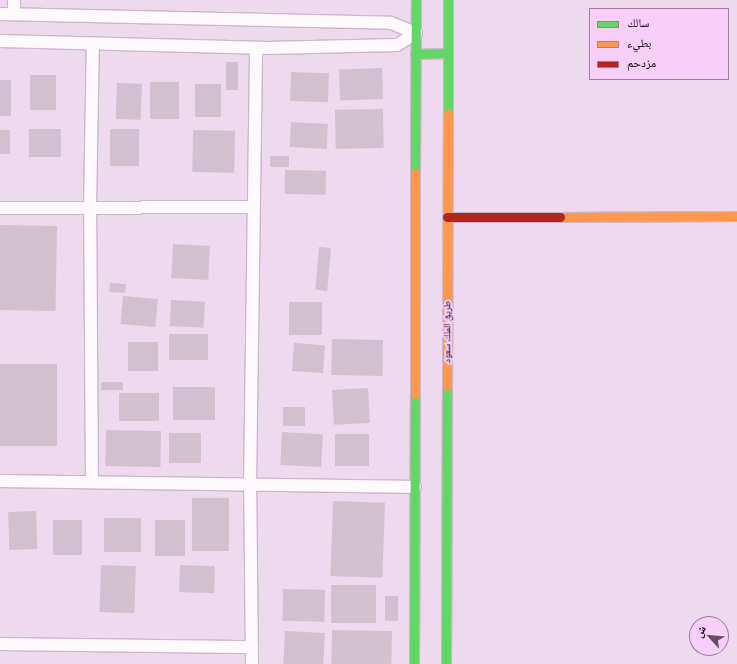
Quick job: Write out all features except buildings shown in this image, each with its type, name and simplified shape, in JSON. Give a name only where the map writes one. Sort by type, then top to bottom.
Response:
[{"type":"main road","points":[[414,664],[416,0]]},
{"type":"main road","name":"طريق الملك سعود","points":[[446,664],[448,0]]},
{"type":"main road","points":[[415,54],[447,53]]},
{"type":"main road","points":[[447,217],[737,216]]},
{"type":"street","points":[[14,0],[14,14]]},
{"type":"street","points":[[0,14],[391,23],[416,33]]},
{"type":"street","points":[[0,41],[256,48],[397,45],[416,33]]},
{"type":"street","points":[[92,482],[90,208],[93,44]]},
{"type":"street","points":[[252,664],[250,484],[256,48]]},
{"type":"street","points":[[0,208],[254,206]]},
{"type":"street","points":[[0,481],[414,487]]},
{"type":"street","points":[[0,644],[252,647]]},
{"type":"traffic: fast","points":[[415,173],[416,0]]},
{"type":"traffic: fast","points":[[448,0],[448,114]]},
{"type":"traffic: fast","points":[[415,54],[447,53]]},
{"type":"traffic: fast","points":[[446,664],[447,386]]},
{"type":"traffic: fast","points":[[414,664],[415,394]]},
{"type":"traffic: slow","points":[[447,386],[448,114]]},
{"type":"traffic: slow","points":[[415,173],[415,394]]},
{"type":"traffic: slow","points":[[560,217],[737,216]]},
{"type":"traffic: jam","points":[[447,217],[560,217]]}]
